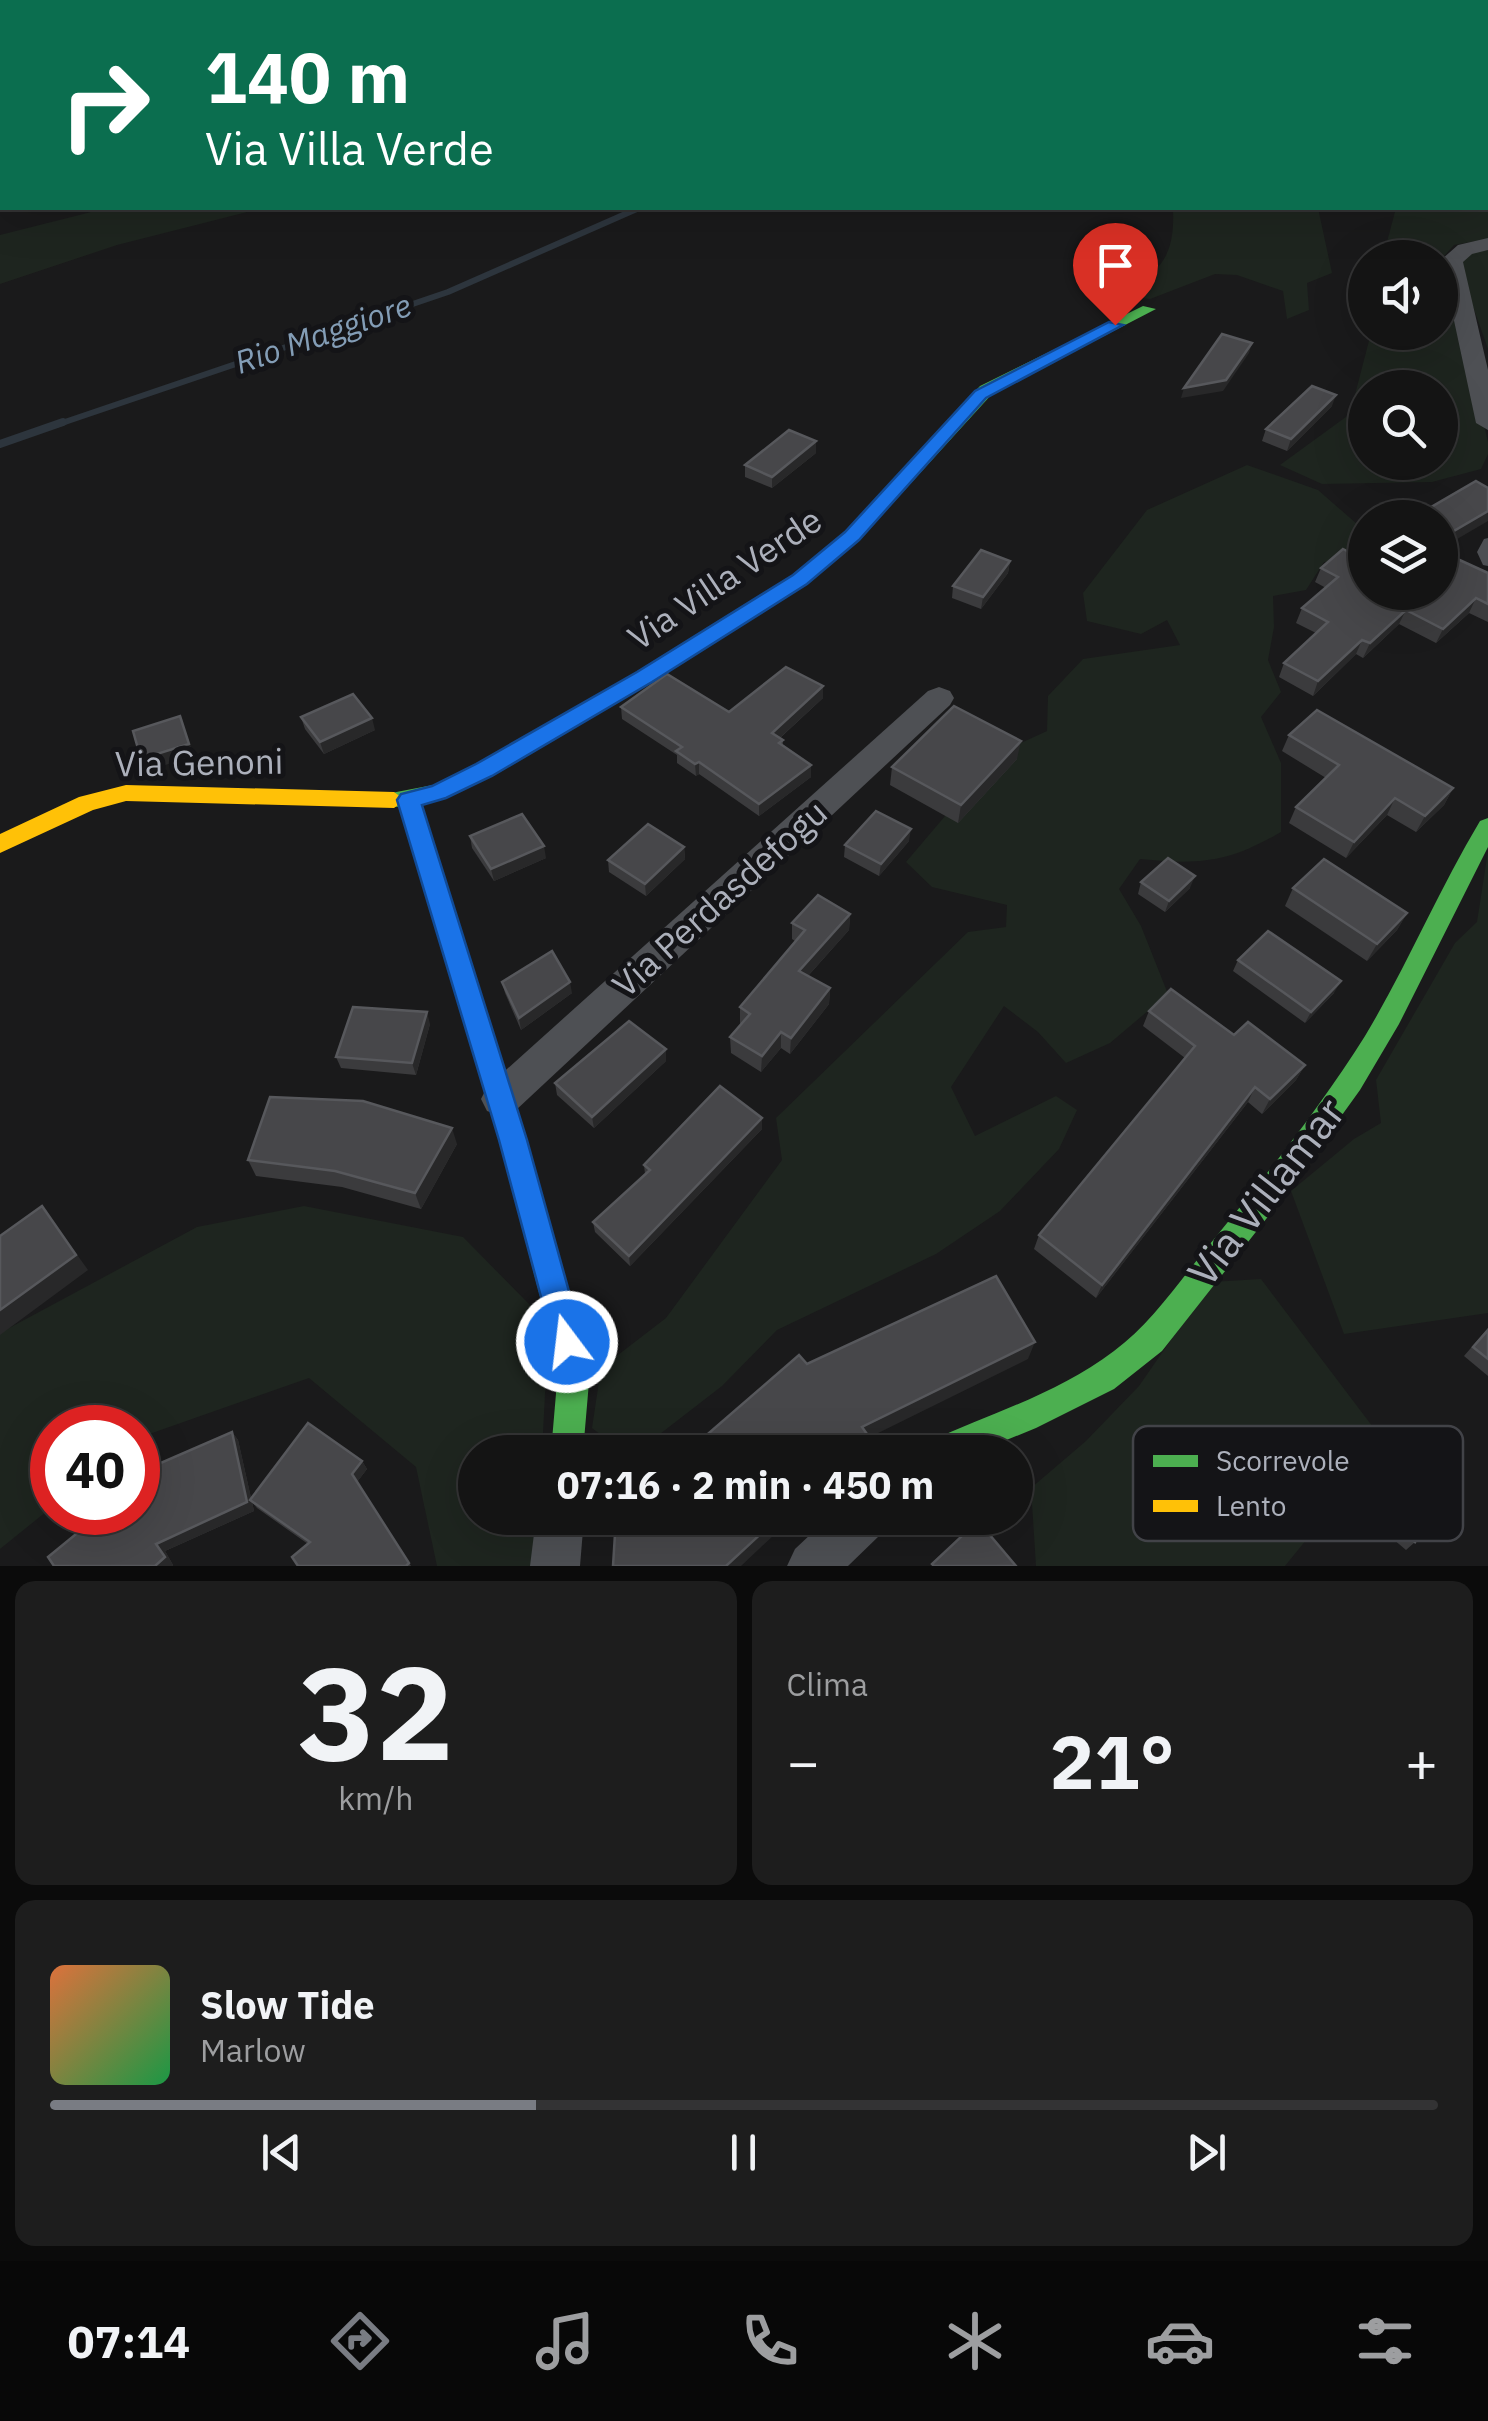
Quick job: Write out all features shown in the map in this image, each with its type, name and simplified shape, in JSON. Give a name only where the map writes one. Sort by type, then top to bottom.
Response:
[{"type":"street","points":[[1488,244],[1460,251],[1452,264],[1488,424]]},
{"type":"street","name":"Via Villa Verde","points":[[409,800],[438,792],[484,770],[644,677],[800,579],[852,536],[980,395],[1148,309]]},
{"type":"street","name":"Via Perdasdefogu","points":[[501,1099],[940,698]]},
{"type":"street","name":"Via Genoni","points":[[0,844],[87,802],[126,793],[409,800]]},
{"type":"street","points":[[409,800],[501,1099],[570,1356],[573,1397],[569,1435]]},
{"type":"street","name":"Via Villamar","points":[[983,1435],[1093,1391],[1116,1376],[1151,1340],[1344,1091],[1400,998],[1465,861],[1488,826]]},
{"type":"street","points":[[555,1566],[558,1535]]},
{"type":"street","points":[[812,1566],[845,1535]]},
{"type":"lane","points":[[1488,542],[1483,552],[1488,562]]},
{"type":"shaded area","points":[[99,210],[255,210],[117,245],[0,284],[0,235]]},
{"type":"shaded area","points":[[1173,210],[1318,210],[1332,273],[1307,283],[1309,310],[1287,319],[1283,291],[1237,275],[1215,274],[1150,299],[1119,295],[1162,261],[1173,225]]},
{"type":"shaded area","points":[[1395,210],[1488,210],[1488,239],[1458,244],[1458,240],[1388,240]]},
{"type":"shaded area","points":[[1488,250],[1488,349],[1458,264],[1464,254]]},
{"type":"shaded area","points":[[1458,315],[1488,442],[1488,454],[1481,469],[1458,475],[1458,370],[1361,370],[1367,350],[1458,350]]},
{"type":"shaded area","points":[[1348,415],[1348,480],[1440,480],[1322,484],[1280,465]]},
{"type":"shaded area","points":[[1247,465],[1318,490],[1348,516],[1348,559],[1324,562],[1306,590],[1273,596],[1274,627],[1268,660],[1281,692],[1261,717],[1281,763],[1281,832],[1229,856],[1180,862],[1140,859],[1119,889],[1141,926],[1168,994],[1110,1043],[1066,1063],[1038,1032],[1004,1006],[951,1087],[975,1136],[1056,1096],[1077,1110],[1059,1149],[1000,1211],[936,1254],[777,1330],[722,1386],[659,1435],[601,1435],[592,1428],[601,1368],[666,1318],[782,1160],[776,1118],[968,932],[1006,927],[1007,905],[932,887],[906,862],[985,769],[1006,750],[1047,731],[1048,696],[1083,659],[1180,645],[1167,620],[1141,634],[1087,621],[1083,593],[1147,510]]},
{"type":"shaded area","points":[[1488,851],[1488,1313],[1344,1334],[1291,1191],[1354,1139],[1381,1123],[1376,1080],[1455,943],[1477,922]]},
{"type":"shaded area","points":[[304,1206],[463,1237],[531,1306],[546,1375],[543,1435],[458,1435],[458,1535],[538,1535],[537,1566],[437,1566],[416,1467],[309,1378],[160,1430],[160,1405],[30,1405],[30,1525],[0,1549],[0,1333],[197,1227]]},
{"type":"shaded area","points":[[1261,1279],[1372,1426],[1133,1426],[1133,1541],[1305,1541],[1285,1566],[1036,1566],[1033,1486],[1086,1441],[1139,1386],[1211,1282]]},
{"type":"building","points":[[1222,334],[1252,343],[1226,380],[1184,388]]},
{"type":"building","points":[[1312,386],[1336,395],[1291,439],[1266,429]]},
{"type":"building","points":[[789,430],[816,441],[772,477],[745,465]]},
{"type":"building","points":[[1476,481],[1488,488],[1488,511],[1458,528],[1458,500],[1443,500]]},
{"type":"building","points":[[1343,549],[1348,552],[1348,610],[1406,610],[1370,643],[1362,640],[1318,681],[1284,663],[1328,622],[1302,608],[1338,577],[1321,568]]},
{"type":"building","points":[[981,550],[1010,561],[983,597],[953,586]]},
{"type":"building","points":[[1458,559],[1488,573],[1488,604],[1476,598],[1443,629],[1406,610],[1458,610]]},
{"type":"building","points":[[786,667],[823,686],[772,733],[783,740],[779,743],[811,765],[759,804],[699,762],[695,764],[676,751],[682,747],[621,707],[667,674],[729,712]]},
{"type":"building","points":[[353,694],[372,718],[320,742],[301,717]]},
{"type":"building","points":[[954,706],[1021,741],[961,805],[892,767]]},
{"type":"building","points":[[1317,710],[1453,788],[1425,816],[1395,798],[1354,842],[1296,807],[1339,765],[1289,735]]},
{"type":"building","points":[[180,716],[189,744],[141,759],[133,731]]},
{"type":"building","points":[[876,811],[911,829],[881,864],[845,845]]},
{"type":"building","points":[[522,814],[544,846],[491,869],[470,836]]},
{"type":"building","points":[[648,824],[684,847],[645,884],[608,860]]},
{"type":"building","points":[[1168,858],[1195,876],[1169,901],[1141,882]]},
{"type":"building","points":[[1324,859],[1407,913],[1377,944],[1293,888]]},
{"type":"building","points":[[818,895],[850,914],[799,971],[830,988],[791,1038],[781,1032],[762,1056],[730,1037],[750,1014],[740,1007],[805,930],[792,923]]},
{"type":"building","points":[[1268,931],[1341,981],[1311,1012],[1238,960]]},
{"type":"building","points":[[552,951],[570,982],[519,1018],[502,982]]},
{"type":"building","points":[[1171,989],[1234,1035],[1248,1022],[1305,1065],[1270,1099],[1255,1087],[1102,1285],[1039,1235],[1195,1046],[1149,1011]]},
{"type":"building","points":[[353,1007],[427,1012],[412,1063],[336,1057]]},
{"type":"building","points":[[629,1021],[666,1049],[592,1117],[555,1083]]},
{"type":"building","points":[[720,1086],[762,1118],[629,1256],[593,1222],[650,1170],[644,1165]]},
{"type":"building","points":[[270,1097],[363,1101],[452,1128],[415,1193],[335,1171],[248,1160]]},
{"type":"building","points":[[42,1206],[76,1255],[0,1310],[0,1236]]},
{"type":"building","points":[[996,1276],[1035,1342],[862,1427],[866,1435],[707,1435],[799,1355],[807,1364]]},
{"type":"building","points":[[1488,1330],[1488,1359],[1473,1347]]},
{"type":"building","points":[[308,1423],[362,1461],[352,1474],[409,1563],[406,1566],[298,1566],[292,1557],[310,1542],[250,1500]]},
{"type":"building","points":[[232,1432],[247,1502],[156,1544],[165,1557],[155,1566],[54,1566],[48,1557],[75,1535],[160,1535],[160,1463]]},
{"type":"building","points":[[615,1535],[760,1535],[726,1566],[613,1566]]},
{"type":"building","points":[[963,1535],[990,1535],[1016,1566],[934,1566]]},
{"type":"waterway","name":"Rio Maggiore","points":[[56,425],[448,292],[634,210]]},
{"type":"waterway","name":"Rio Maggiore","points":[[0,444],[63,422]]},
{"type":"traffic: fast","points":[[394,800],[438,792],[484,770],[644,677],[800,579],[852,536],[986,390],[1148,309]]},
{"type":"traffic: fast","points":[[409,800],[513,1140],[567,1342],[573,1382],[568,1435]]},
{"type":"traffic: fast","points":[[981,1435],[1077,1393],[1127,1361],[1151,1340],[1268,1195],[1350,1082],[1390,1016],[1488,827]]},
{"type":"traffic: slow","points":[[0,844],[87,803],[126,793],[394,800]]},
{"type":"route","points":[[567,1342],[513,1140],[409,800],[438,792],[484,770],[644,677],[800,579],[852,536],[980,395],[1115,325]]}]
